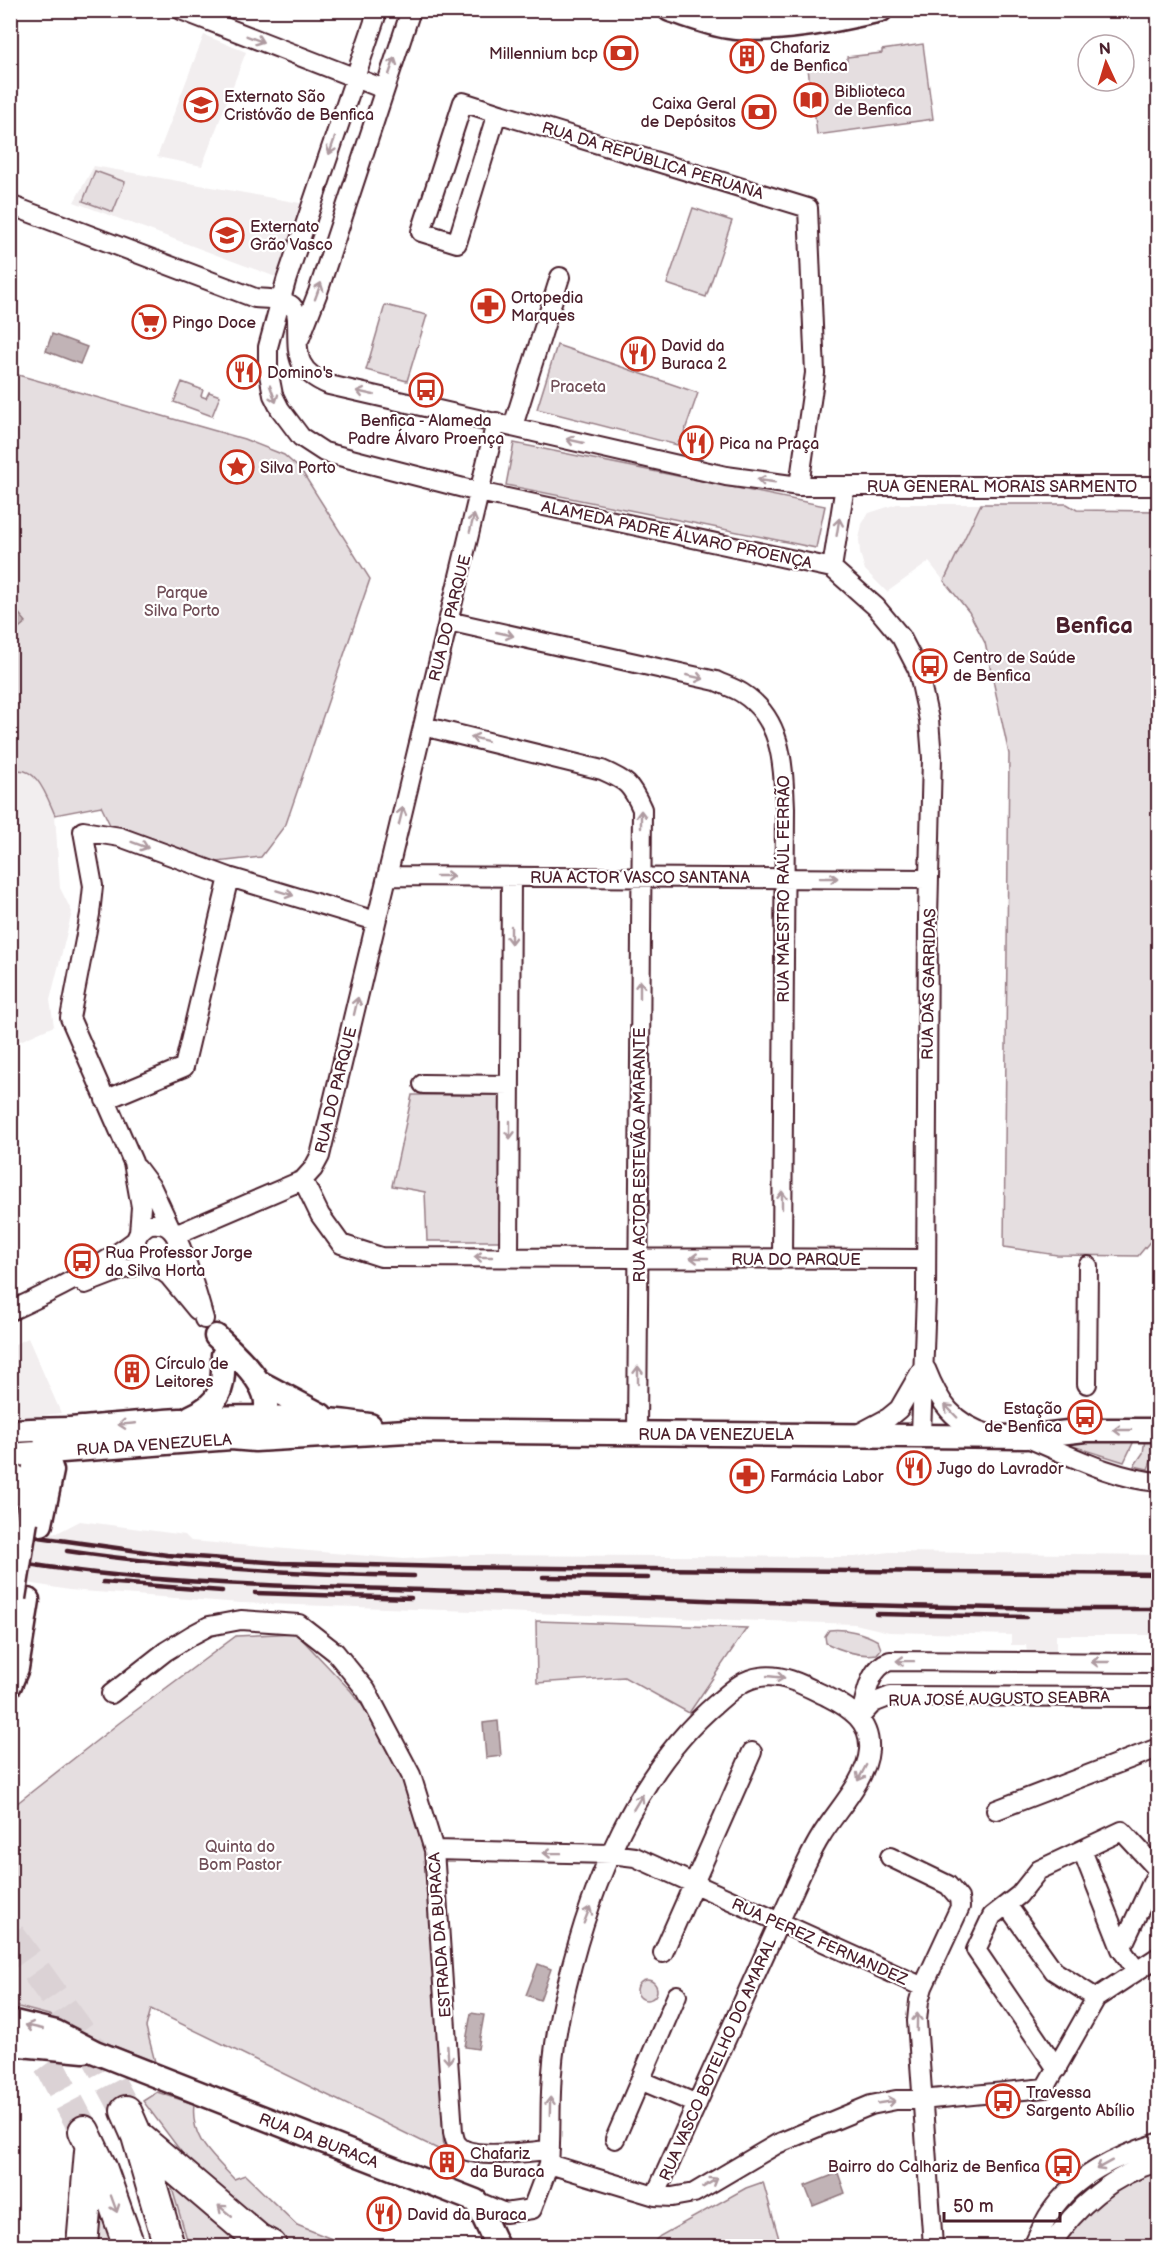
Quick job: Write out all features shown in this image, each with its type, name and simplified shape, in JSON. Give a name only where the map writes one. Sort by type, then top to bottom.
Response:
[{"type":"highway","points":[[169,2247],[132,2124],[258,2239],[271,2247]]},
{"type":"highway","points":[[82,2247],[87,2138],[101,2167],[129,2247]]},
{"type":"street","points":[[181,10],[384,89]]},
{"type":"street","name":"ALAMEDA PADRE ÁLVARO PROENÇA","points":[[378,10],[270,337],[268,369],[273,395],[280,409],[301,437],[324,452],[479,492],[832,568],[845,486]]},
{"type":"street","points":[[298,346],[411,10]]},
{"type":"street","points":[[670,10],[722,26],[742,29],[784,27],[881,10]]},
{"type":"street","name":"RUA DA REPÚBLICA PERUANA","points":[[497,113],[457,243],[422,232],[463,102],[808,208],[815,373],[799,486]]},
{"type":"street","points":[[10,205],[255,298],[281,301],[291,305],[295,309],[302,367],[315,379],[329,385],[726,476],[799,486],[845,486]]},
{"type":"street","points":[[505,424],[560,277]]},
{"type":"street","name":"RUA DO PARQUE","points":[[505,424],[479,492],[320,1156],[313,1169],[303,1180],[320,1215],[341,1244],[381,1257],[926,1259]]},
{"type":"street","name":"RUA GENERAL MORAIS SARMENTO","points":[[845,486],[1158,486]]},
{"type":"street","name":"RUA DAS GARRIDAS","points":[[832,568],[876,607],[901,637],[918,670],[929,720],[932,758],[926,1259],[921,1434]]},
{"type":"street","name":"RUA MAESTRO RAÚL FERRÃO","points":[[448,621],[716,681],[742,693],[761,710],[773,729],[783,759],[782,1258]]},
{"type":"street","name":"RUA ACTOR ESTEVÃO AMARANTE","points":[[423,726],[602,770],[619,777],[633,788],[642,809],[637,1433]]},
{"type":"street","points":[[186,1419],[209,1407],[217,1399],[223,1384],[214,1337],[174,1235],[152,1188],[133,1162],[70,1018],[90,914],[93,886],[83,831],[120,837],[229,877],[376,921]]},
{"type":"street","name":"RUA ACTOR VASCO SANTANA","points":[[387,876],[929,879]]},
{"type":"street","points":[[105,1100],[184,1067],[229,877]]},
{"type":"street","points":[[509,1257],[511,877]]},
{"type":"street","points":[[423,1084],[510,1085]]},
{"type":"street","points":[[133,1162],[141,1207],[137,1254],[176,1284],[214,1337],[262,1417],[281,1433],[296,1439]]},
{"type":"street","points":[[174,1235],[303,1180]]},
{"type":"street","points":[[10,1311],[45,1295],[105,1262],[150,1224],[165,1225],[174,1235],[174,1256],[162,1265],[151,1264],[45,1295]]},
{"type":"street","points":[[1087,1384],[1088,1266]]},
{"type":"street","points":[[214,1337],[238,1356],[259,1382],[266,1401],[262,1417],[256,1424],[231,1438]]},
{"type":"street","points":[[858,1434],[888,1418],[899,1409],[924,1364]]},
{"type":"street","points":[[924,1364],[937,1395],[952,1414],[969,1427],[998,1437]]},
{"type":"street","points":[[259,1382],[328,1419]]},
{"type":"street","name":"RUA DA VENEZUELA","points":[[46,1440],[70,1430],[186,1419],[262,1417],[328,1419],[407,1431]]},
{"type":"street","name":"RUA DA VENEZUELA","points":[[46,1440],[114,1447],[231,1438],[296,1439],[407,1431],[921,1434],[1025,1437],[1085,1430],[1158,1430]]},
{"type":"street","points":[[10,1431],[46,1440]]},
{"type":"street","name":"RUA DA VENEZUELA","points":[[1025,1437],[1088,1463],[1157,1478]]},
{"type":"street","points":[[10,1455],[46,1440]]},
{"type":"street","points":[[10,1685],[17,1668],[17,1606],[36,1512],[34,1467],[46,1440]]},
{"type":"street","points":[[36,1512],[70,1466],[97,1452],[114,1447]]},
{"type":"street","points":[[10,1472],[22,1485],[36,1512]]},
{"type":"street","name":"ESTRADA DA BURACA","points":[[111,1694],[166,1651],[209,1626],[241,1620],[299,1624],[366,1690],[411,1775],[434,1850],[453,2132],[457,2145],[467,2152],[479,2154],[550,2157]]},
{"type":"street","name":"RUA JOSÉ AUGUSTO SEABRA","points":[[860,1718],[875,1671],[890,1661],[1158,1663]]},
{"type":"street","points":[[860,1718],[843,1705],[788,1679],[768,1676],[750,1679],[703,1714],[667,1754],[627,1820],[583,1926],[566,1986],[555,2049],[551,2090],[550,2157],[655,2196],[672,2197],[694,2193],[777,2144],[871,2105],[896,2100],[921,2100],[1046,2088],[1096,1998],[1158,1957]]},
{"type":"street","name":"RUA JOSÉ AUGUSTO SEABRA","points":[[860,1718],[873,1703],[891,1696],[1158,1697]]},
{"type":"street","name":"RUA VASCO BOTELHO DO AMARAL","points":[[655,2196],[821,1836],[866,1767],[870,1747],[860,1718]]},
{"type":"street","points":[[996,1810],[1158,1748]]},
{"type":"street","points":[[663,1953],[752,1752]]},
{"type":"street","points":[[1057,2069],[976,1950],[992,1916],[1019,1895],[1040,1870],[1122,1831],[1158,1870],[1121,1948]]},
{"type":"street","name":"RUA PEREZ FERNANDEZ","points":[[434,1850],[611,1854],[636,1857],[923,1987],[917,2021],[933,2247]]},
{"type":"street","points":[[1082,1850],[1121,1948],[1137,1971]]},
{"type":"street","points":[[890,1857],[948,1885],[960,1898],[960,1907],[923,1987]]},
{"type":"street","points":[[1007,1905],[1054,1971],[1096,1998]]},
{"type":"street","points":[[615,2139],[677,1995]]},
{"type":"street","name":"RUA DA BURACA","points":[[10,2021],[56,2032],[95,2052],[505,2213],[519,2213],[532,2209],[550,2157]]},
{"type":"street","name":"RUA DA BURACA","points":[[10,2044],[95,2052]]},
{"type":"street","points":[[640,2080],[697,2104]]},
{"type":"street","points":[[1033,2247],[1049,2214],[1080,2181],[1119,2157],[1158,2143]]},
{"type":"street","points":[[1051,2247],[1065,2224],[1085,2203],[1129,2173],[1158,2162]]},
{"type":"street","points":[[476,2201],[497,2247]]},
{"type":"shaded area","name":"Externato São Cristóvão de Benfica","points":[[204,35],[246,52],[202,166],[157,157]]},
{"type":"shaded area","name":"Externato Grão Vasco","points":[[94,166],[300,203],[276,277],[74,202]]},
{"type":"shaded area","points":[[52,334],[87,347],[80,364],[46,351]]},
{"type":"shaded area","points":[[897,504],[981,504],[944,581],[929,562],[887,592],[865,570],[859,539],[862,524],[869,513]]},
{"type":"shaded area","points":[[10,603],[26,622],[14,632],[11,628]]},
{"type":"shaded area","points":[[16,769],[31,773],[42,785],[55,815],[60,888],[72,912],[50,1000],[54,1026],[11,1045],[10,772]]},
{"type":"shaded area","points":[[28,1338],[61,1413],[11,1420],[11,1346]]},
{"type":"shaded area","points":[[10,1498],[17,1507],[14,1526],[57,1533],[80,1521],[185,1535],[191,1541],[404,1559],[472,1555],[855,1557],[889,1552],[1158,1555],[1158,1635],[1056,1635],[1056,1653],[1027,1653],[1026,1645],[1011,1645],[1011,1635],[889,1632],[855,1624],[241,1603],[69,1590],[11,1580]]},
{"type":"shaded area","points":[[498,1721],[501,1756],[486,1758],[483,1723]]},
{"type":"shaded area","points":[[538,1964],[551,1969],[540,2000],[526,1995]]},
{"type":"shaded area","points":[[471,2013],[484,2015],[478,2049],[465,2047]]},
{"type":"shaded area","points":[[838,2173],[845,2193],[813,2206],[805,2186]]},
{"type":"green space","points":[[923,44],[933,119],[817,135],[814,107],[819,106],[817,93],[811,94],[808,68],[847,62],[847,57],[882,53],[882,50]]},
{"type":"green space","points":[[95,171],[125,182],[113,212],[83,201]]},
{"type":"green space","points":[[693,208],[732,221],[706,297],[667,284]]},
{"type":"green space","points":[[385,305],[427,315],[407,381],[366,370]]},
{"type":"green space","name":"Praceta","points":[[557,345],[698,393],[684,433],[677,445],[537,409]]},
{"type":"green space","name":"Parque Silva Porto","points":[[11,373],[244,439],[284,455],[301,470],[370,579],[286,824],[261,857],[217,862],[111,827],[101,806],[55,815],[34,776],[20,770],[11,772]]},
{"type":"green space","points":[[182,382],[203,390],[201,396],[206,398],[209,392],[220,396],[212,416],[174,402]]},
{"type":"green space","points":[[514,443],[825,506],[816,548],[506,485]]},
{"type":"green space","points":[[981,504],[1067,504],[1077,510],[1158,511],[1158,1232],[1138,1256],[1057,1255],[1004,1247],[1009,754],[985,643],[969,612],[944,581]]},
{"type":"green space","points":[[412,1095],[504,1095],[503,1241],[427,1241],[425,1192],[392,1186]]},
{"type":"green space","points":[[1059,1439],[1134,1441],[1124,1462],[1060,1442]]},
{"type":"green space","points":[[1145,1439],[1157,1439],[1148,1469],[1134,1466],[1143,1453]]},
{"type":"green space","points":[[536,1621],[747,1628],[689,1713],[624,1677],[537,1683]]},
{"type":"green space","points":[[829,1630],[848,1630],[867,1636],[878,1641],[881,1649],[877,1654],[864,1655],[838,1649],[826,1643],[825,1636]]},
{"type":"green space","name":"Quinta do Bom Pastor","points":[[296,1633],[351,1691],[380,1728],[397,1760],[427,1853],[444,2152],[151,2009],[146,2027],[155,2062],[89,2036],[60,2018],[11,2005],[11,1808],[119,1723],[236,1636]]},
{"type":"green space","points":[[647,1980],[654,1983],[657,1990],[654,1997],[647,2000],[640,1997],[637,1990],[640,1983]]},
{"type":"green space","points":[[157,2092],[194,2104],[195,2127],[199,2137],[204,2146],[234,2179],[245,2175],[297,2225],[349,2246],[291,2246],[252,2219],[188,2161],[143,2101]]},
{"type":"green space","points":[[1158,2152],[1158,2246],[1039,2246],[1063,2211],[1088,2187],[1119,2168]]},
{"type":"green space","points":[[763,2182],[781,2246],[649,2246],[660,2236],[746,2188]]},
{"type":"green space","points":[[171,2185],[251,2246],[189,2246]]},
{"type":"green space","points":[[108,2213],[117,2246],[93,2246],[100,2215]]},
{"type":"tunnel","points":[[10,1935],[95,2053],[126,2111]]},
{"type":"tunnel","points":[[21,2027],[52,2070],[84,2131]]},
{"type":"railway","points":[[10,1533],[167,1555],[281,1563],[451,1567],[1158,1574]]},
{"type":"railway","points":[[67,1551],[153,1562],[240,1569],[414,1576]]},
{"type":"railway","points":[[10,1561],[128,1576],[246,1584],[905,1606],[1158,1609]]},
{"type":"railway","points":[[543,1577],[648,1578]]},
{"type":"railway","points":[[103,1582],[222,1591]]},
{"type":"railway","points":[[255,1593],[411,1598]]},
{"type":"railway","points":[[876,1614],[1026,1617]]},
{"type":"place","name":"Millennium bcp","points":[[621,53]]},
{"type":"place","name":"Chafariz de Benfica","points":[[747,56]]},
{"type":"place","name":"Biblioteca de Benfica","points":[[811,100]]},
{"type":"place","name":"Externato São Cristóvão de Benfica","points":[[201,105]]},
{"type":"place","name":"Caixa Geral de Depósitos","points":[[759,112]]},
{"type":"place","name":"Externato Grão Vasco","points":[[227,235]]},
{"type":"place","name":"Ortopedia Marques","points":[[488,306]]},
{"type":"place","name":"Pingo Doce","points":[[149,322]]},
{"type":"place","name":"David da Buraca 2","points":[[638,354]]},
{"type":"place","name":"Domino's","points":[[244,372]]},
{"type":"place","name":"Benfica - Alameda Padre Álvaro Proença","points":[[426,390]]},
{"type":"place","name":"Pica na Praça","points":[[696,443]]},
{"type":"place","name":"Silva Porto","points":[[237,467]]},
{"type":"place","name":"Centro de Saúde de Benfica","points":[[930,666]]},
{"type":"place","name":"Rua Professor Jorge da Silva Horta","points":[[82,1261]]},
{"type":"place","name":"Círculo de Leitores","points":[[132,1372]]},
{"type":"place","name":"Estação de Benfica","points":[[1085,1417]]},
{"type":"place","name":"Jugo do Lavrador","points":[[914,1468]]},
{"type":"place","name":"Farmácia Labor","points":[[747,1476]]},
{"type":"place","name":"Travessa Sargento Abílio","points":[[1003,2101]]},
{"type":"place","name":"Chafariz da Buraca","points":[[447,2162]]},
{"type":"place","name":"Bairro do Calhariz de Benfica","points":[[1063,2166]]},
{"type":"place","name":"David da Buraca","points":[[384,2214]]},
{"type":"district","name":"Benfica","points":[[1094,625]]}]
